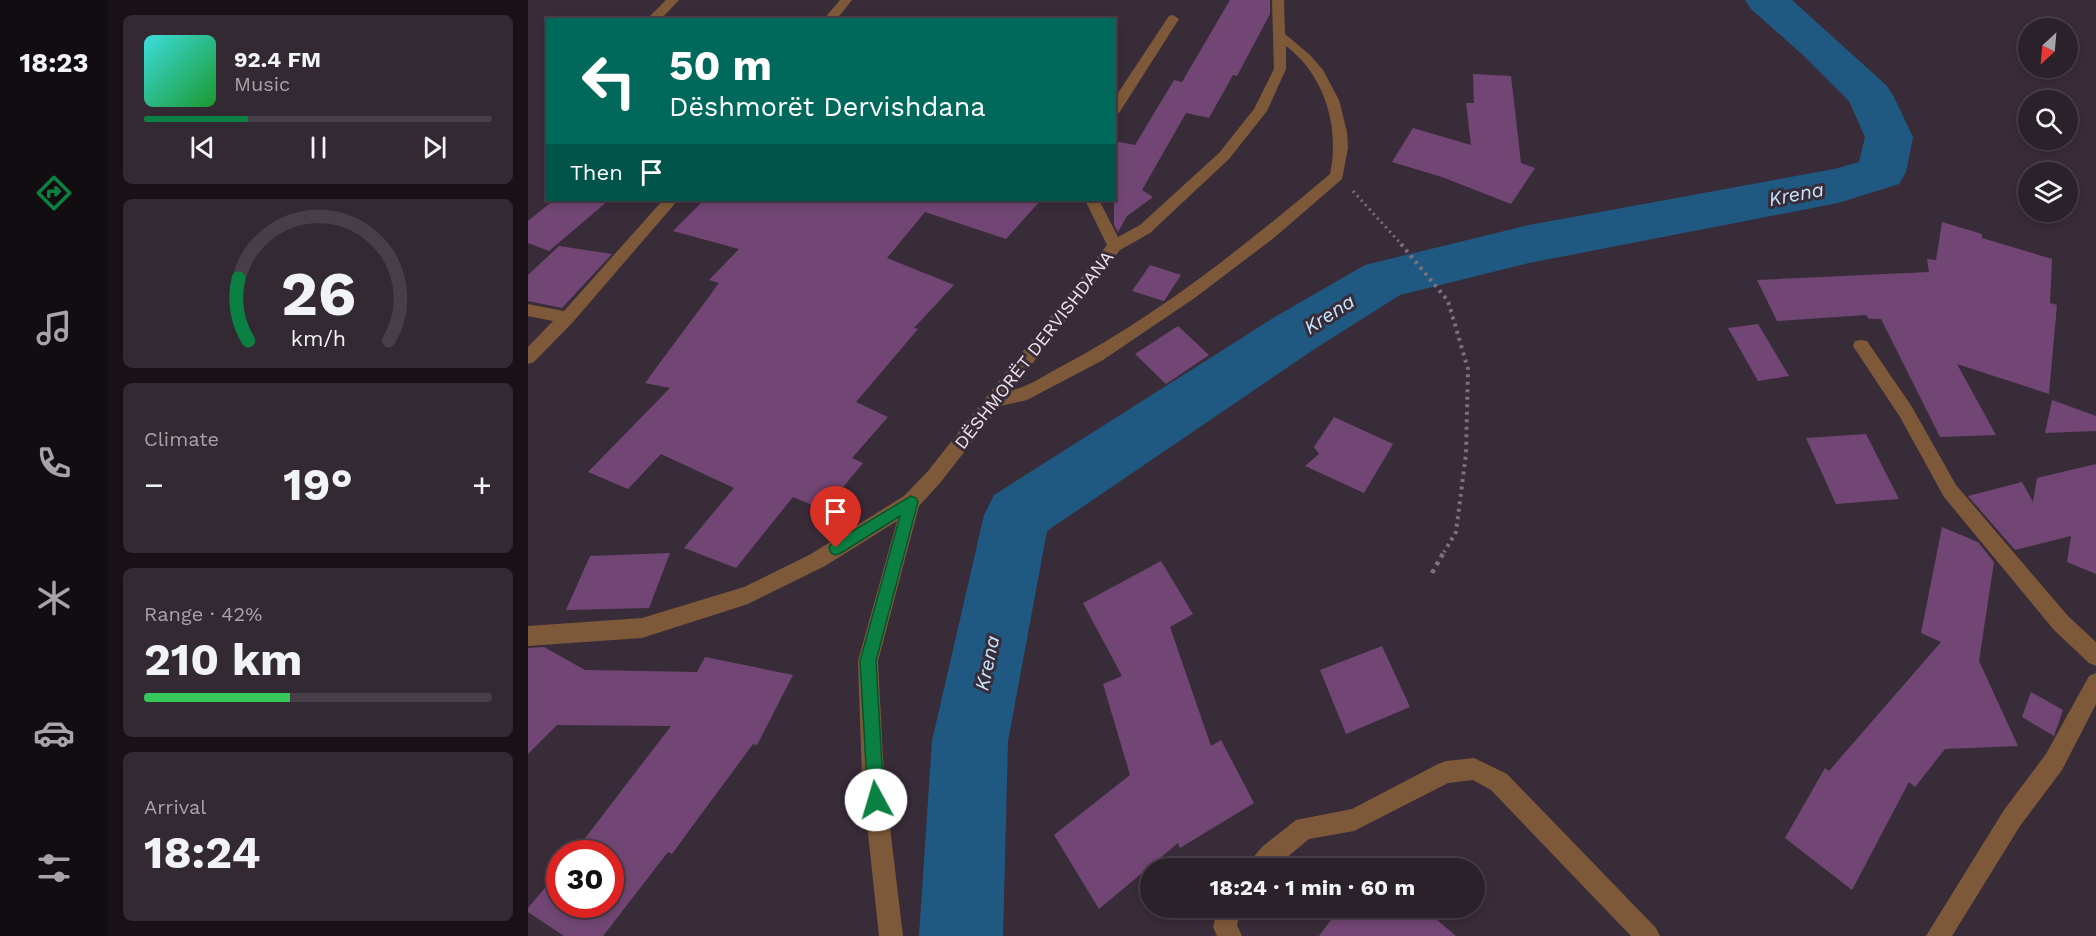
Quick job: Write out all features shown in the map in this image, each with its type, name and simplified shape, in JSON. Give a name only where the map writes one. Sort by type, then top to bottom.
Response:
[{"type":"street","points":[[654,18],[673,0]]},
{"type":"street","points":[[831,18],[846,0]]},
{"type":"street","name":"DËSHMORËT DERVISHDANA","points":[[528,636],[642,628],[748,595],[818,560],[911,502],[934,477],[1115,246],[1145,229],[1224,156],[1260,111],[1280,69],[1281,37],[1278,0]]},
{"type":"street","points":[[1116,107],[1173,19]]},
{"type":"street","points":[[994,400],[1021,395],[1097,355],[1190,293],[1270,233],[1337,176],[1341,148],[1338,118],[1324,81],[1298,47],[1281,37]]},
{"type":"street","points":[[528,357],[567,318],[670,201]]},
{"type":"street","points":[[1092,201],[1115,246]]},
{"type":"street","points":[[528,310],[567,318]]},
{"type":"street","points":[[1861,346],[1906,412],[1950,491],[2061,623],[2096,656]]},
{"type":"street","name":"DËSHMORËT DERVISHDANA","points":[[891,936],[873,777],[868,661],[911,502]]},
{"type":"street","points":[[1938,936],[2012,818],[2054,762],[2096,683]]},
{"type":"street","points":[[1268,858],[1304,828],[1354,820],[1446,772],[1474,769],[1499,782],[1648,936]]},
{"type":"street","points":[[1227,918],[1225,927],[1230,936]]},
{"type":"path","points":[[1337,176],[1405,248],[1448,301],[1468,369],[1466,454],[1456,532],[1432,573]]},
{"type":"building","points":[[1230,0],[1270,0],[1270,14],[1237,76],[1233,75],[1209,118],[1186,113],[1142,190],[1153,197],[1127,216],[1118,232],[1114,225],[1116,141],[1135,145],[1174,80],[1182,82]]},
{"type":"building","points":[[1473,74],[1511,76],[1521,163],[1535,168],[1511,204],[1442,177],[1392,162],[1413,128],[1471,145],[1466,103],[1474,103]]},
{"type":"building","points":[[553,201],[608,201],[549,251],[528,243],[528,221]]},
{"type":"building","points":[[703,201],[1040,201],[1006,239],[925,212],[887,258],[954,285],[914,328],[918,329],[856,402],[888,417],[852,458],[863,463],[824,510],[793,497],[736,568],[684,548],[734,488],[661,454],[628,489],[588,472],[670,388],[645,383],[719,283],[709,280],[739,249],[673,231]]},
{"type":"building","points":[[1942,222],[1982,234],[1982,238],[2052,259],[2050,303],[2057,305],[2049,394],[1957,364],[1996,435],[1940,437],[1881,319],[1869,319],[1866,315],[1777,321],[1757,280],[1929,272],[1927,259],[1936,260]]},
{"type":"building","points":[[559,246],[612,254],[562,308],[528,301],[528,275]]},
{"type":"building","points":[[1150,265],[1181,275],[1164,301],[1132,291]]},
{"type":"building","points":[[1758,324],[1789,376],[1758,381],[1728,328]]},
{"type":"building","points":[[1178,326],[1209,355],[1166,384],[1135,354]]},
{"type":"building","points":[[2052,400],[2096,416],[2096,431],[2045,433]]},
{"type":"building","points":[[1334,417],[1393,444],[1364,493],[1305,466],[1319,454],[1314,447]]},
{"type":"building","points":[[1866,434],[1899,499],[1836,504],[1806,438]]},
{"type":"building","points":[[2096,464],[2096,574],[2067,562],[2071,536],[2015,550],[1968,496],[2022,482],[2033,502],[2037,478]]},
{"type":"building","points":[[1942,527],[1978,542],[1994,562],[1979,661],[2018,746],[1945,749],[1915,787],[1909,782],[1852,890],[1785,838],[1825,768],[1829,771],[1941,642],[1921,633]]},
{"type":"building","points":[[670,553],[649,608],[566,610],[590,556]]},
{"type":"building","points":[[1161,561],[1193,614],[1170,627],[1211,746],[1221,740],[1254,803],[1180,848],[1178,843],[1160,858],[1140,858],[1140,875],[1099,909],[1054,835],[1130,775],[1103,684],[1122,676],[1083,603]]},
{"type":"building","points":[[1382,646],[1410,707],[1346,734],[1320,670]]},
{"type":"building","points":[[544,647],[585,670],[697,672],[705,657],[793,675],[757,745],[753,744],[672,854],[668,852],[624,909],[624,840],[584,840],[671,726],[557,725],[528,754],[528,648]]},
{"type":"building","points":[[2031,692],[2063,710],[2054,736],[2022,717]]},
{"type":"building","points":[[546,887],[546,918],[617,918],[603,936],[564,936],[528,912],[528,908]]},
{"type":"building","points":[[1332,918],[1435,918],[1456,936],[1319,936]]},
{"type":"waterway","name":"Krena","points":[[961,936],[970,741],[1017,515],[1293,334],[1384,279],[1529,244],[1838,186],[1881,172],[1889,137],[1870,95],[1766,0]]},
{"type":"route","points":[[836,548],[911,502],[868,661],[876,800]]}]
